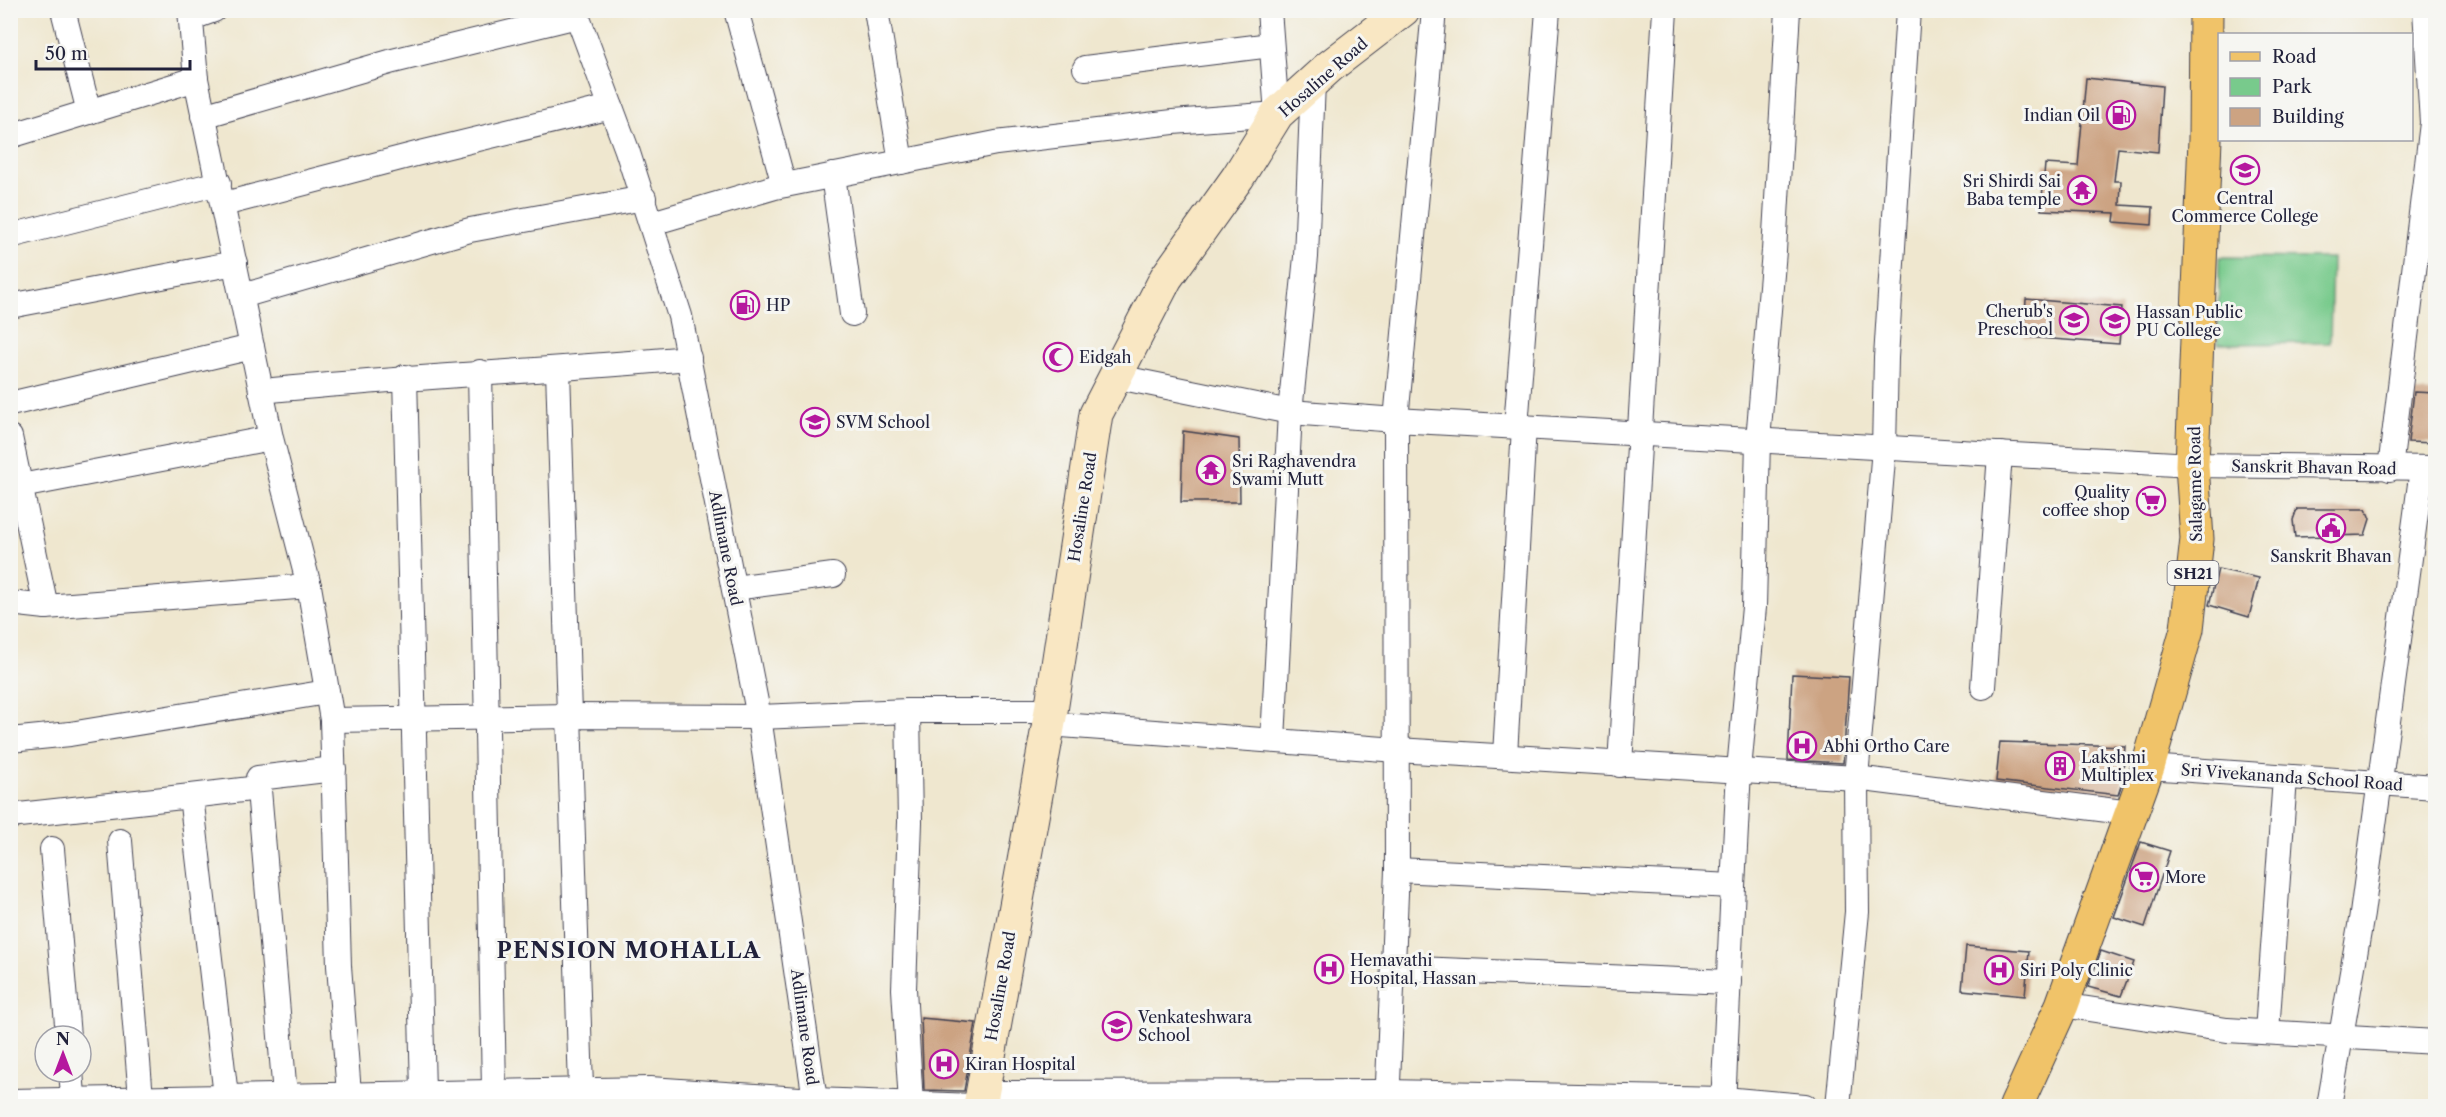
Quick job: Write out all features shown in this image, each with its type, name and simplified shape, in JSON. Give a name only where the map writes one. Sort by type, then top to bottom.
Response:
[{"type":"main road","name":"Salagame Road","points":[[2016,1107],[2062,1005],[2148,767],[2187,629],[2197,539],[2192,465],[2205,139],[2206,10]]},
{"type":"street","points":[[63,10],[89,112]]},
{"type":"street","points":[[736,10],[784,185]]},
{"type":"street","points":[[876,10],[901,162]]},
{"type":"street","points":[[652,223],[784,185],[996,143],[1277,114],[1269,10]]},
{"type":"street","name":"Hosaline Road","points":[[978,1102],[1050,718],[1096,414],[1113,376],[1166,278],[1238,177],[1277,114],[1403,10]]},
{"type":"street","points":[[1388,1099],[1397,870],[1396,420],[1434,10]]},
{"type":"street","points":[[1505,755],[1520,427],[1548,10]]},
{"type":"street","points":[[1620,765],[1665,10]]},
{"type":"street","points":[[1724,1103],[1739,770],[1754,608],[1758,440],[1774,251],[1788,10]]},
{"type":"street","points":[[1838,1107],[1857,912],[1856,778],[1884,448],[1886,358],[1908,10]]},
{"type":"street","points":[[2390,469],[2427,228],[2432,123],[2425,10]]},
{"type":"street","points":[[199,13],[196,79],[271,438],[309,586],[332,720],[339,966],[349,1100]]},
{"type":"street","points":[[204,116],[393,61],[576,13]]},
{"type":"street","name":"Adlimane Road","points":[[576,13],[644,198],[680,316],[759,717],[815,1100]]},
{"type":"street","points":[[1085,68],[1271,45]]},
{"type":"street","points":[[10,136],[196,79]]},
{"type":"street","points":[[1273,740],[1290,412],[1306,257],[1313,82]]},
{"type":"street","points":[[10,236],[416,154],[611,107]]},
{"type":"street","points":[[833,175],[852,314]]},
{"type":"street","points":[[242,296],[470,230],[644,198]]},
{"type":"street","points":[[10,306],[235,262]]},
{"type":"street","points":[[10,404],[252,346]]},
{"type":"street","points":[[261,391],[405,377],[558,370],[689,358]]},
{"type":"street","points":[[558,370],[581,1089]]},
{"type":"street","points":[[480,372],[489,718],[494,1090]]},
{"type":"street","name":"Sanskrit Bhavan Road","points":[[1113,376],[1290,412],[1396,420],[2192,465],[2429,468]]},
{"type":"street","points":[[405,377],[423,1092]]},
{"type":"street","points":[[10,437],[46,607]]},
{"type":"street","points":[[21,486],[271,438]]},
{"type":"street","points":[[1983,687],[2000,454]]},
{"type":"street","points":[[2330,1107],[2362,914],[2379,783],[2429,468]]},
{"type":"street","points":[[734,588],[833,575]]},
{"type":"street","points":[[10,603],[46,607],[309,586]]},
{"type":"street","points":[[10,740],[70,735],[327,693]]},
{"type":"street","points":[[908,711],[910,822],[904,988],[911,1104]]},
{"type":"street","points":[[332,720],[569,716],[759,717],[908,711],[1050,718],[1397,750],[1856,778],[2131,813]]},
{"type":"street","name":"Sri Vivekananda School Road","points":[[2148,767],[2436,787]]},
{"type":"street","points":[[285,1095],[258,777],[334,769]]},
{"type":"street","points":[[2267,1032],[2285,778]]},
{"type":"street","points":[[10,816],[259,788]]},
{"type":"street","points":[[191,796],[226,1096]]},
{"type":"street","points":[[120,841],[141,1098]]},
{"type":"street","points":[[52,849],[67,1024]]},
{"type":"street","points":[[1397,870],[1733,886]]},
{"type":"street","points":[[1393,968],[1729,982]]},
{"type":"street","points":[[2062,1005],[2227,1030],[2436,1042]]},
{"type":"street","points":[[72,1084],[74,1103]]},
{"type":"street","points":[[10,1101],[74,1103],[141,1098],[285,1095],[349,1100],[423,1092],[581,1089],[650,1098],[911,1104],[1388,1099],[1724,1103],[1805,1107]]},
{"type":"green space","points":[[2219,257],[2332,258],[2330,343],[2218,344]]},
{"type":"building","points":[[2086,78],[2162,86],[2158,152],[2118,148],[2114,181],[2121,181],[2120,205],[2153,207],[2152,225],[2114,222],[2115,213],[2041,210],[2045,164],[2078,166]]},
{"type":"building","points":[[2026,299],[2122,307],[2119,344],[2024,337]]},
{"type":"building","points":[[2414,392],[2436,393],[2436,443],[2408,442]]},
{"type":"building","name":"Sri Raghavendra Swami Mutt","points":[[1183,431],[1239,439],[1240,502],[1181,502]]},
{"type":"building","name":"Sanskrit Bhavan","points":[[2297,509],[2366,509],[2370,519],[2365,535],[2295,537],[2293,520]]},
{"type":"building","points":[[2218,569],[2259,578],[2249,617],[2209,605]]},
{"type":"building","points":[[1792,674],[1849,677],[1843,763],[1788,760]]},
{"type":"building","name":"Lakshmi Multiplex","points":[[2000,742],[2125,746],[2122,783],[2118,795],[1996,781]]},
{"type":"building","points":[[2141,842],[2170,851],[2145,927],[2114,917]]},
{"type":"building","points":[[1966,946],[2029,951],[2025,996],[1962,990]]},
{"type":"building","points":[[2101,951],[2134,962],[2121,996],[2088,987]]},
{"type":"building","points":[[921,1018],[976,1023],[964,1091],[924,1090]]},
{"type":"place","name":"Indian Oil","points":[[2121,115]]},
{"type":"place","name":"Central Commerce College","points":[[2245,170]]},
{"type":"place","name":"Sri Shirdi Sai Baba temple","points":[[2082,190]]},
{"type":"place","name":"HP","points":[[745,305]]},
{"type":"place","name":"Cherub's Preschool","points":[[2074,320]]},
{"type":"place","name":"Hassan Public PU College","points":[[2115,321]]},
{"type":"place","name":"Eidgah","points":[[1058,357]]},
{"type":"place","name":"SVM School","points":[[815,422]]},
{"type":"place","name":"Sri Raghavendra Swami Mutt","points":[[1211,470]]},
{"type":"place","name":"Quality coffee shop","points":[[2151,501]]},
{"type":"place","name":"Sanskrit Bhavan","points":[[2331,528]]},
{"type":"place","name":"Abhi Ortho Care","points":[[1802,746]]},
{"type":"place","name":"Lakshmi Multiplex","points":[[2060,766]]},
{"type":"place","name":"More","points":[[2144,877]]},
{"type":"place","name":"Hemavathi Hospital, Hassan","points":[[1329,969]]},
{"type":"place","name":"Siri Poly Clinic","points":[[1999,970]]},
{"type":"place","name":"Venkateshwara School","points":[[1117,1026]]},
{"type":"place","name":"Kiran Hospital","points":[[944,1064]]},
{"type":"district","name":"PENSION MOHALLA","points":[[629,950]]}]
